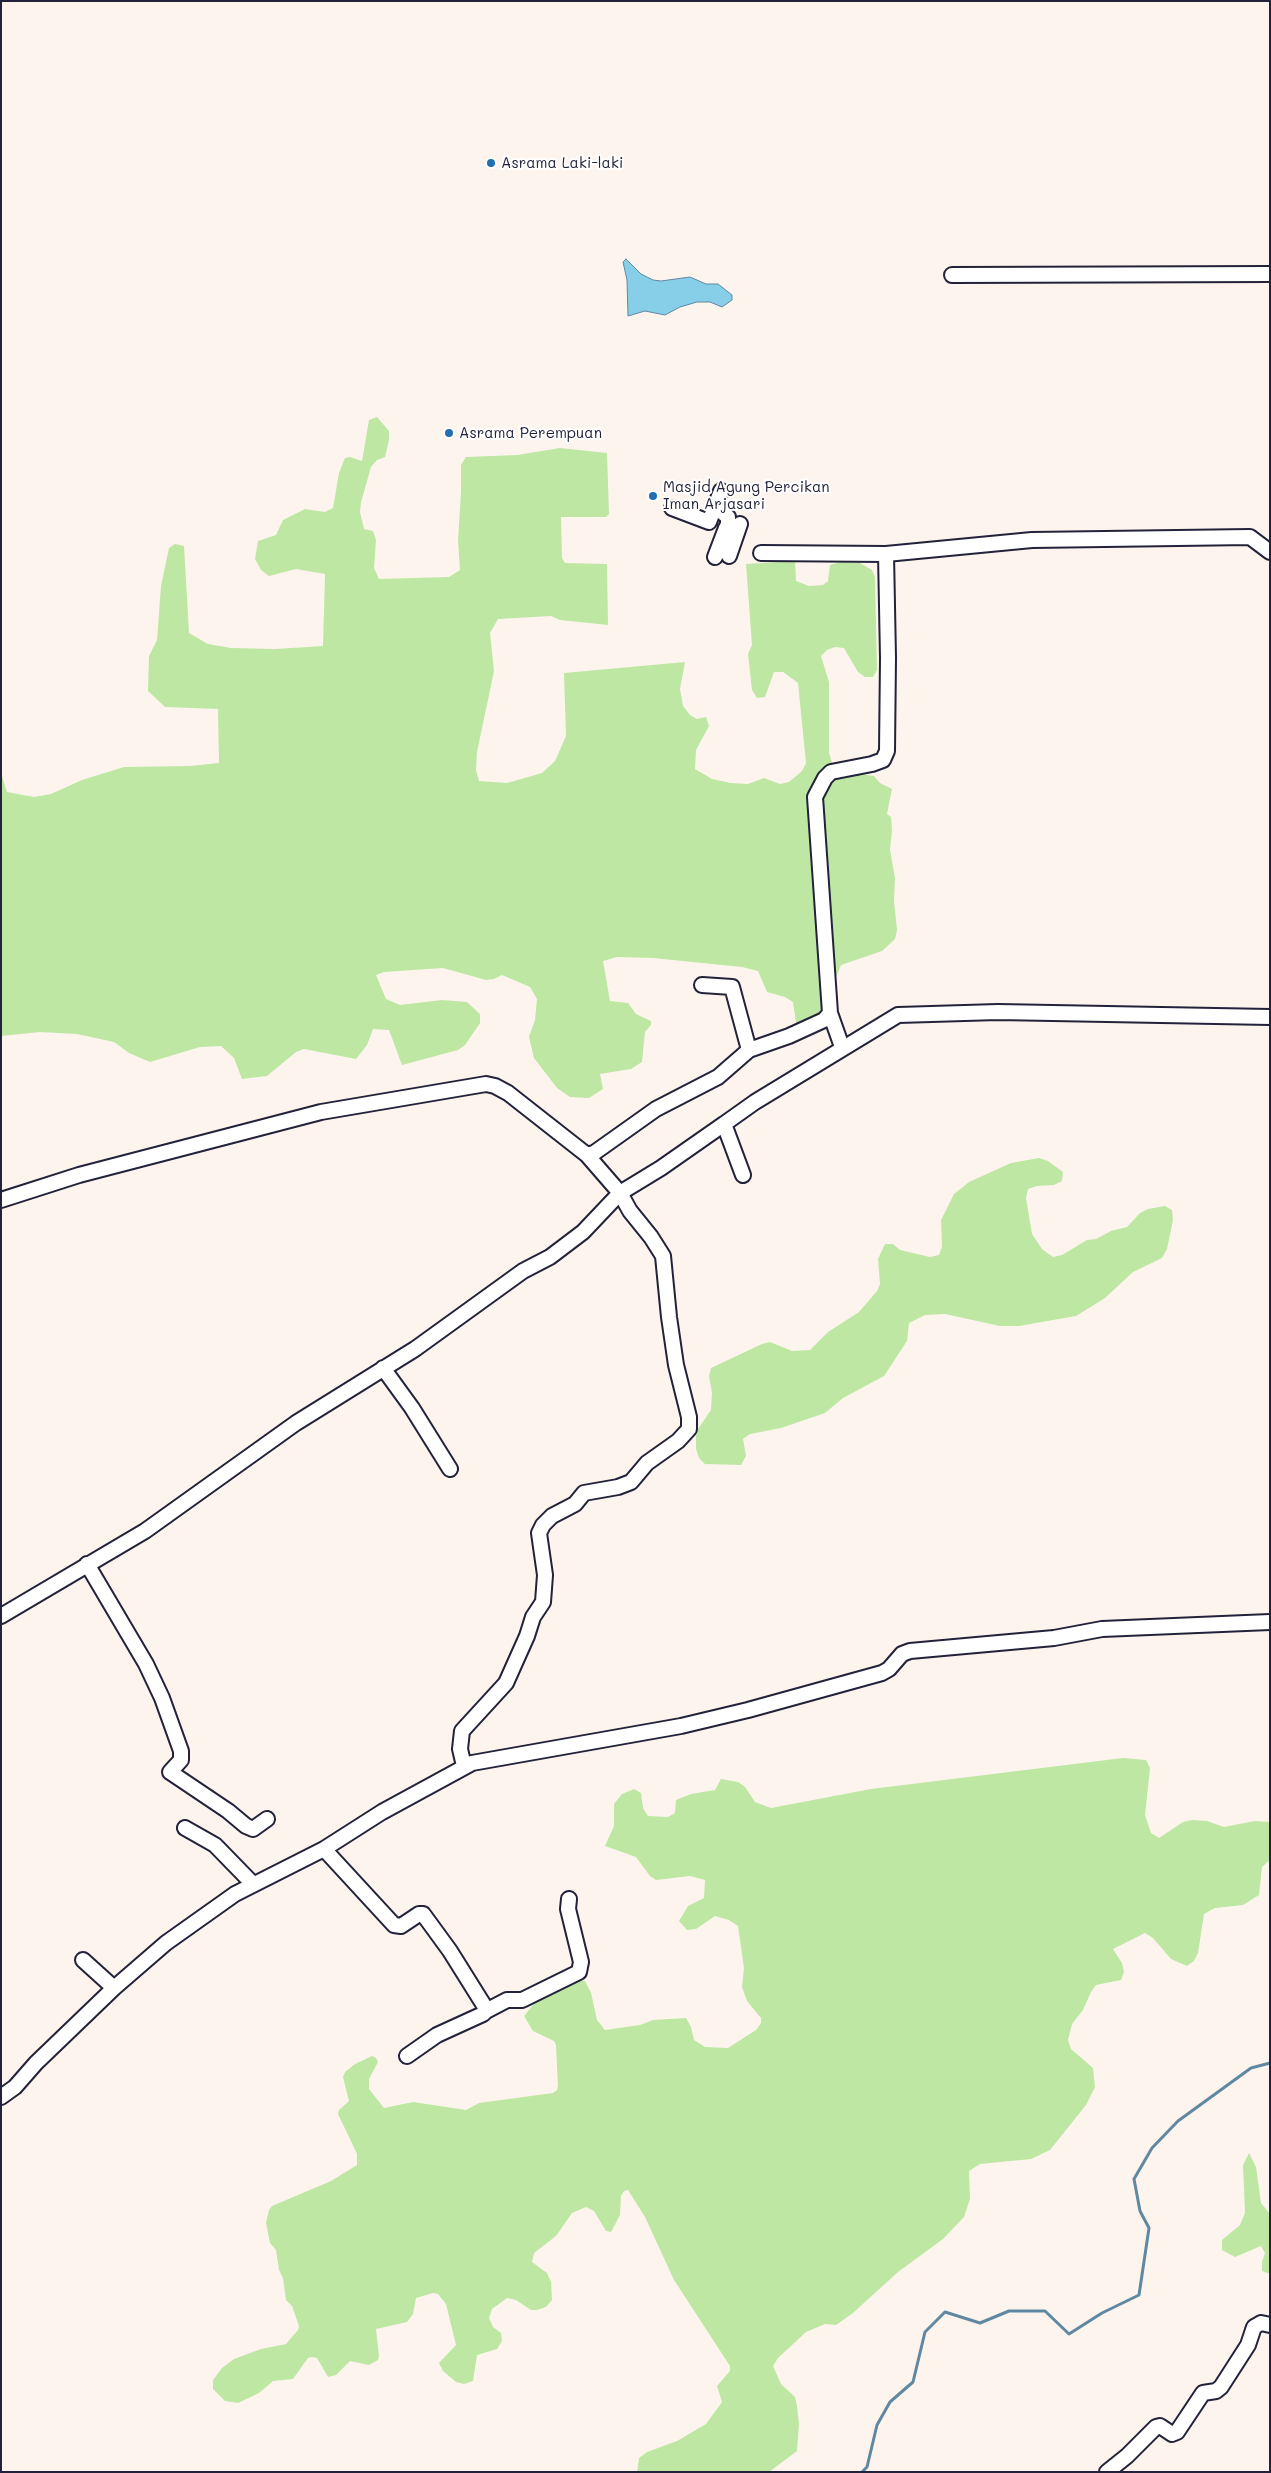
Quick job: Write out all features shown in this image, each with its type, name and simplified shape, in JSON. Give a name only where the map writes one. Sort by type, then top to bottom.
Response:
[{"type":"street","points":[[952,275],[1270,274]]},
{"type":"street","points":[[672,508],[708,522],[726,537],[721,491]]},
{"type":"street","points":[[761,553],[886,554],[1032,540],[1250,537],[1270,552]]},
{"type":"street","points":[[842,1047],[830,1013],[815,797],[825,778],[831,772],[878,762],[883,760],[887,751],[886,554]]},
{"type":"street","points":[[702,985],[732,987],[749,1050]]},
{"type":"street","points":[[1,1616],[146,1531],[296,1423],[415,1348],[523,1271],[550,1257],[583,1232],[620,1193],[661,1168],[724,1124],[842,1047],[898,1015],[998,1012],[1270,1017]]},
{"type":"street","points":[[587,1155],[594,1153],[656,1108],[696,1090],[718,1077],[749,1050],[789,1036],[824,1020],[830,1013]]},
{"type":"street","points":[[1,1200],[79,1175],[313,1114],[474,1085],[495,1086],[508,1093],[587,1155],[620,1193],[635,1219],[663,1256],[676,1365],[689,1417],[688,1429],[678,1441],[647,1463],[631,1482],[618,1488],[584,1493],[575,1504],[552,1516],[542,1525],[539,1533],[545,1575],[543,1602],[533,1617],[506,1683],[462,1731],[460,1749],[464,1766]]},
{"type":"street","points":[[724,1124],[743,1175]]},
{"type":"street","points":[[383,1368],[412,1408],[450,1469]]},
{"type":"street","points":[[87,1564],[146,1664],[162,1698],[181,1751],[181,1760],[170,1772],[228,1811],[246,1826],[253,1829],[268,1819]]},
{"type":"street","points":[[1,2098],[15,2087],[36,2063],[114,1988],[166,1943],[234,1894],[324,1849],[382,1812],[464,1766],[533,1751],[681,1726],[748,1710],[882,1673],[889,1669],[902,1654],[910,1651],[1054,1638],[1102,1629],[1270,1622]]},
{"type":"street","points":[[185,1828],[215,1845],[253,1884]]},
{"type":"street","points":[[324,1849],[394,1925],[401,1926],[422,1914],[450,1951],[486,2011]]},
{"type":"street","points":[[407,2056],[437,2035],[510,1999],[522,2000],[579,1972],[581,1962],[568,1909],[569,1899]]},
{"type":"street","points":[[83,1960],[114,1988]]},
{"type":"street","points":[[1107,2472],[1127,2456],[1156,2427],[1162,2427],[1172,2434],[1177,2432],[1203,2393],[1216,2391],[1221,2387],[1248,2345],[1254,2327],[1262,2323],[1270,2325]]},
{"type":"green space","points":[[377,417],[389,431],[389,440],[385,457],[377,460],[371,467],[360,512],[364,529],[373,531],[376,540],[374,568],[379,579],[449,577],[460,570],[458,541],[461,465],[466,457],[517,455],[560,448],[607,453],[609,514],[606,517],[561,517],[562,558],[565,563],[607,564],[608,625],[560,620],[551,616],[498,619],[490,633],[494,671],[477,752],[476,770],[479,781],[507,783],[542,773],[555,761],[566,736],[564,673],[685,662],[680,689],[683,706],[690,715],[697,719],[706,717],[709,726],[696,750],[695,769],[712,779],[731,783],[748,784],[764,778],[780,784],[789,782],[802,771],[806,763],[798,683],[783,672],[774,672],[765,697],[757,698],[752,690],[748,654],[752,645],[746,564],[795,561],[796,581],[809,586],[823,585],[828,581],[830,565],[841,562],[860,563],[872,570],[875,577],[877,670],[873,677],[865,677],[858,672],[844,648],[835,647],[827,650],[821,656],[829,682],[829,753],[836,776],[848,772],[874,776],[880,783],[892,789],[887,814],[891,817],[890,850],[895,878],[894,901],[897,930],[895,939],[882,951],[841,965],[833,985],[822,988],[821,1012],[796,1023],[793,1002],[785,997],[767,992],[758,971],[742,967],[653,958],[617,957],[603,961],[610,1001],[628,1003],[636,1014],[651,1021],[651,1025],[645,1032],[642,1062],[631,1069],[600,1074],[603,1089],[589,1098],[570,1097],[557,1088],[534,1058],[529,1037],[535,1020],[537,999],[530,987],[502,975],[486,980],[443,968],[384,972],[376,975],[386,999],[400,1005],[442,1000],[467,1002],[480,1014],[480,1023],[465,1045],[458,1050],[402,1065],[389,1030],[373,1029],[367,1045],[356,1059],[304,1049],[296,1052],[267,1076],[242,1079],[234,1058],[221,1046],[200,1047],[150,1062],[129,1053],[114,1042],[77,1034],[40,1032],[1,1036],[1,773],[7,792],[34,797],[51,794],[82,780],[124,767],[190,766],[219,763],[218,709],[165,707],[148,691],[149,656],[157,640],[161,586],[169,548],[175,544],[184,546],[189,633],[208,644],[231,648],[275,649],[323,646],[325,574],[296,569],[269,576],[261,570],[255,559],[258,541],[276,535],[283,520],[305,509],[325,512],[333,508],[339,473],[345,458],[350,457],[362,461],[369,420]]},
{"type":"green space","points":[[1039,1158],[1048,1161],[1063,1172],[1062,1181],[1054,1185],[1037,1186],[1028,1189],[1026,1198],[1032,1234],[1042,1249],[1053,1257],[1062,1255],[1087,1240],[1096,1239],[1111,1231],[1127,1227],[1140,1213],[1148,1209],[1165,1206],[1172,1210],[1173,1220],[1167,1249],[1162,1258],[1133,1272],[1105,1298],[1076,1316],[1019,1326],[1000,1326],[945,1314],[925,1315],[909,1323],[907,1341],[884,1376],[843,1398],[825,1413],[781,1428],[750,1434],[743,1439],[746,1456],[741,1465],[705,1464],[699,1458],[696,1449],[696,1432],[711,1410],[712,1393],[709,1376],[711,1368],[770,1342],[792,1351],[810,1350],[828,1332],[859,1312],[877,1291],[880,1284],[878,1259],[885,1244],[893,1244],[900,1250],[930,1257],[939,1255],[942,1247],[941,1220],[954,1194],[969,1182],[1011,1163]]},
{"type":"green space","points":[[1123,1758],[1146,1760],[1150,1768],[1145,1815],[1151,1833],[1159,1838],[1183,1822],[1192,1820],[1207,1821],[1224,1827],[1255,1821],[1270,1822],[1270,1860],[1262,1867],[1259,1895],[1243,1905],[1215,1908],[1204,1914],[1198,1953],[1194,1961],[1187,1966],[1171,1959],[1153,1938],[1145,1933],[1113,1949],[1122,1963],[1124,1972],[1121,1980],[1096,1985],[1083,2010],[1072,2024],[1068,2040],[1071,2049],[1093,2068],[1095,2087],[1086,2105],[1050,2150],[1031,2159],[980,2164],[969,2171],[970,2199],[964,2217],[943,2239],[898,2272],[853,2313],[836,2325],[825,2324],[806,2332],[778,2358],[773,2366],[781,2384],[795,2397],[797,2406],[799,2424],[797,2451],[769,2472],[637,2472],[639,2458],[647,2452],[677,2441],[706,2424],[722,2402],[717,2386],[730,2371],[730,2366],[674,2280],[645,2217],[628,2190],[624,2191],[621,2196],[620,2215],[611,2232],[606,2231],[594,2211],[586,2207],[572,2213],[556,2236],[534,2253],[532,2262],[547,2273],[551,2282],[552,2300],[546,2307],[531,2310],[516,2300],[507,2298],[492,2309],[489,2318],[493,2327],[501,2333],[502,2341],[497,2349],[477,2355],[473,2381],[464,2384],[456,2382],[443,2371],[439,2363],[456,2345],[446,2304],[438,2294],[433,2293],[416,2298],[413,2314],[407,2322],[376,2329],[379,2356],[378,2360],[369,2365],[350,2361],[336,2375],[328,2377],[317,2358],[308,2358],[293,2379],[273,2381],[259,2393],[238,2403],[225,2401],[213,2389],[213,2380],[222,2368],[234,2359],[261,2349],[286,2344],[298,2330],[299,2326],[292,2306],[286,2300],[276,2250],[270,2243],[266,2223],[272,2206],[331,2181],[357,2165],[357,2154],[338,2114],[339,2110],[349,2101],[343,2077],[345,2072],[355,2064],[372,2056],[376,2058],[378,2062],[369,2079],[369,2089],[384,2108],[413,2102],[466,2110],[479,2103],[553,2093],[557,2090],[558,2086],[556,2045],[554,2041],[533,2031],[524,2016],[537,2000],[565,1983],[581,1980],[585,1981],[591,1993],[597,2020],[605,2030],[640,2025],[653,2020],[686,2018],[691,2027],[694,2040],[705,2047],[728,2048],[756,2030],[761,2023],[761,2018],[747,2001],[742,1987],[744,1968],[738,1926],[729,1920],[715,1916],[696,1929],[687,1930],[679,1921],[688,1906],[704,1898],[705,1880],[690,1876],[656,1880],[650,1876],[636,1857],[605,1846],[614,1826],[614,1804],[622,1794],[634,1789],[641,1793],[643,1808],[648,1816],[668,1817],[675,1813],[676,1800],[691,1794],[715,1790],[721,1779],[738,1782],[745,1787],[755,1802],[771,1808],[871,1789]]},
{"type":"green space","points":[[1249,2153],[1256,2167],[1261,2203],[1270,2214],[1270,2274],[1262,2271],[1265,2253],[1261,2246],[1235,2257],[1222,2250],[1222,2240],[1240,2225],[1245,2213],[1243,2165]]},
{"type":"water","points":[[626,259],[641,274],[653,280],[661,281],[690,277],[706,284],[718,284],[732,295],[732,300],[722,307],[710,302],[697,302],[680,307],[665,315],[645,311],[628,316],[627,280],[623,262]]},
{"type":"waterway","points":[[862,2472],[867,2467],[877,2425],[890,2402],[913,2382],[925,2332],[945,2312],[980,2323],[1009,2311],[1045,2311],[1069,2334],[1102,2313],[1139,2295],[1149,2228],[1140,2211],[1134,2179],[1152,2148],[1178,2121],[1251,2068],[1270,2063]]},
{"type":"place","name":"Asrama Laki-laki","points":[[491,163]]},
{"type":"place","name":"Asrama Perempuan","points":[[449,433]]},
{"type":"place","name":"Masjid Agung Percikan Iman Arjasari","points":[[653,496]]}]
